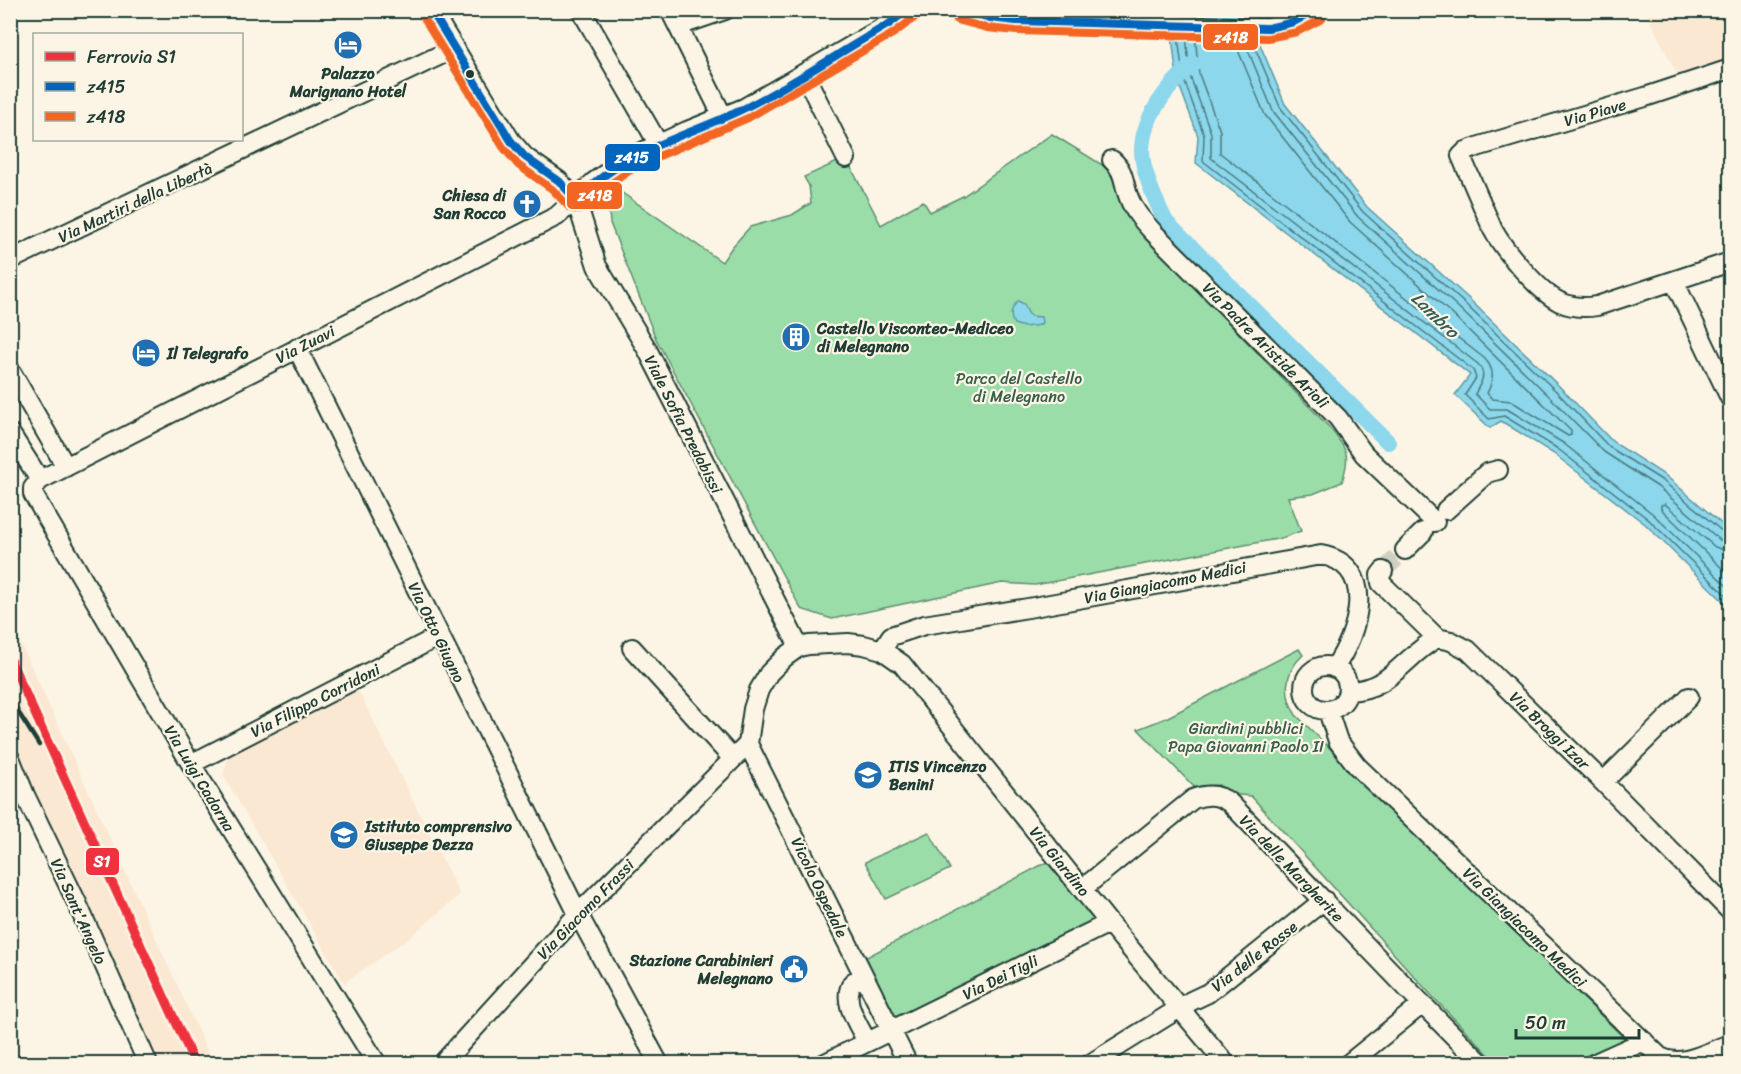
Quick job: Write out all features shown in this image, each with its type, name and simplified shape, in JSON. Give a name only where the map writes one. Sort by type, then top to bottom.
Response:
[{"type":"street","points":[[431,10],[514,146],[525,157],[559,181],[576,200]]},
{"type":"street","points":[[581,10],[659,145]]},
{"type":"street","points":[[723,117],[674,19],[725,10]]},
{"type":"street","name":"Via Zuavi","points":[[37,484],[297,348],[550,220],[563,212],[615,166],[693,128],[744,108],[889,24],[908,10]]},
{"type":"street","points":[[960,10],[1000,20],[1055,16],[1151,24],[1272,28],[1294,22],[1317,10]]},
{"type":"street","name":"Via Martiri della Libertà","points":[[10,260],[453,49]]},
{"type":"street","name":"Via Piave","points":[[1674,281],[1592,307],[1576,307],[1555,299],[1539,286],[1499,241],[1461,156],[1466,151],[1480,146],[1646,97],[1731,69]]},
{"type":"street","points":[[804,73],[846,158]]},
{"type":"street","name":"Via Padre Aristide Arioli","points":[[1112,160],[1120,166],[1129,199],[1143,221],[1338,418],[1372,462],[1435,522]]},
{"type":"street","name":"Viale Sofia Predabissi","points":[[576,200],[597,266],[646,349],[799,647]]},
{"type":"street","points":[[1731,262],[1674,281],[1731,398]]},
{"type":"street","name":"Via Otto Giugno","points":[[297,348],[578,914],[659,1064]]},
{"type":"street","points":[[10,370],[66,467]]},
{"type":"street","name":"Via Luigi Cadorna","points":[[10,433],[37,484],[34,496],[191,764],[377,1064]]},
{"type":"street","points":[[1405,550],[1487,472],[1498,470]]},
{"type":"street","name":"Via Giangiacomo Medici","points":[[888,654],[891,636],[924,625],[1321,555],[1332,558],[1349,570],[1359,594],[1353,630],[1346,649],[1334,668]]},
{"type":"street","points":[[1348,691],[1365,690],[1384,681],[1419,649],[1437,638],[1381,583],[1380,575],[1383,572]]},
{"type":"street","name":"Via Filippo Corridoni","points":[[191,764],[439,636]]},
{"type":"street","name":"Via Broggi Izar","points":[[1437,638],[1451,641],[1468,650],[1731,910]]},
{"type":"street","points":[[748,744],[755,703],[762,684],[774,667],[799,647],[848,642],[888,654]]},
{"type":"street","points":[[632,648],[733,759]]},
{"type":"street","name":"Via Giardino","points":[[888,654],[1226,1064]]},
{"type":"street","points":[[1327,666],[1334,668],[1345,678],[1348,691],[1341,704],[1328,711],[1314,708],[1303,689],[1304,682],[1313,670],[1327,666]]},
{"type":"street","points":[[1603,782],[1689,697]]},
{"type":"street","name":"Via Giangiacomo Medici","points":[[1328,711],[1338,741],[1357,766],[1660,1057],[1671,1061],[1681,1061],[1731,1044]]},
{"type":"street","name":"Via Giacomo Frassi","points":[[442,1064],[578,914],[748,744]]},
{"type":"street","name":"Vicolo Ospedale","points":[[748,744],[909,1064]]},
{"type":"street","name":"Via Sant'Angelo","points":[[10,758],[148,1064]]},
{"type":"street","name":"Via delle Margherite","points":[[1082,889],[1198,797],[1222,797],[1324,900],[1421,1005],[1482,1064]]},
{"type":"street","name":"Via delle Rosse","points":[[1090,1064],[1208,993],[1324,900]]},
{"type":"street","name":"Via Dei Tigli","points":[[867,1042],[1109,923]]},
{"type":"street","points":[[823,1064],[867,1042],[847,995],[853,982],[864,977]]},
{"type":"street","points":[[1348,1064],[1421,1005]]},
{"type":"street","points":[[1593,1064],[1644,1041]]},
{"type":"shaded area","points":[[1645,11],[1730,11],[1730,58],[1677,74]]},
{"type":"shaded area","points":[[10,620],[213,1063],[155,1063],[18,764],[18,739],[10,724]]},
{"type":"shaded area","name":"Istituto comprensivo Giuseppe Dezza","points":[[358,690],[460,895],[409,938],[344,983],[223,775],[228,757]]},
{"type":"green space","name":"Parco del Castello di Melegnano","points":[[1052,134],[1104,166],[1111,175],[1136,227],[1330,428],[1346,453],[1342,482],[1313,494],[1288,497],[1301,531],[1282,538],[1035,585],[1002,583],[832,619],[801,609],[656,339],[610,223],[608,200],[612,186],[722,262],[750,227],[792,215],[811,203],[809,186],[804,177],[846,158],[881,225],[923,201],[930,212],[963,196]]},
{"type":"green space","name":"Giardini pubblici Papa Giovanni Paolo II","points":[[1299,649],[1303,655],[1292,669],[1287,692],[1296,715],[1627,1041],[1573,1063],[1497,1063],[1432,996],[1251,796],[1228,794],[1219,785],[1203,786],[1197,790],[1138,729],[1166,718]]},
{"type":"green space","points":[[929,832],[950,869],[886,899],[865,862]]},
{"type":"green space","points":[[1047,862],[1101,928],[891,1031],[857,962]]},
{"type":"water","name":"Lambro","points":[[1169,11],[1246,11],[1285,104],[1367,207],[1468,298],[1613,442],[1666,476],[1730,531],[1730,608],[1645,524],[1554,454],[1501,421],[1490,428],[1455,395],[1470,375],[1196,163],[1198,136],[1177,79]]},
{"type":"water","points":[[1018,301],[1024,304],[1029,315],[1041,317],[1040,325],[1024,327],[1014,324],[1012,312]]},
{"type":"waterway","points":[[1193,64],[1158,103],[1143,138],[1144,168],[1166,222],[1388,442]]},
{"type":"tunnel","points":[[1383,571],[1405,550]]},
{"type":"railway","points":[[10,699],[39,745]]},
{"type":"rail line","name":"S1","points":[[10,659],[195,1064]]},
{"type":"transit line","name":"z415","points":[[431,10],[511,141],[525,157],[559,181],[576,200],[595,182],[635,156],[762,99],[889,24],[907,10]]},
{"type":"transit line","name":"z415","points":[[962,10],[990,18],[1016,21],[1268,28],[1294,22],[1316,10]]},
{"type":"transit line","name":"z418","points":[[422,15],[503,147],[518,165],[552,189],[570,208],[579,210],[600,191],[638,165],[748,118],[894,33],[914,18]]},
{"type":"transit line","name":"z418","points":[[957,20],[987,28],[1016,31],[1268,38],[1297,32],[1322,19]]},
{"type":"place","name":"Palazzo Marignano Hotel","points":[[348,45]]},
{"type":"place","name":"Chiesa di San Rocco","points":[[527,204]]},
{"type":"place","name":"Castello Visconteo-Mediceo di Melegnano","points":[[796,337]]},
{"type":"place","name":"Il Telegrafo","points":[[146,353]]},
{"type":"place","name":"ITIS Vincenzo Benini","points":[[868,775]]},
{"type":"place","name":"Istituto comprensivo Giuseppe Dezza","points":[[344,835]]},
{"type":"place","name":"Stazione Carabinieri Melegnano","points":[[794,969]]}]
